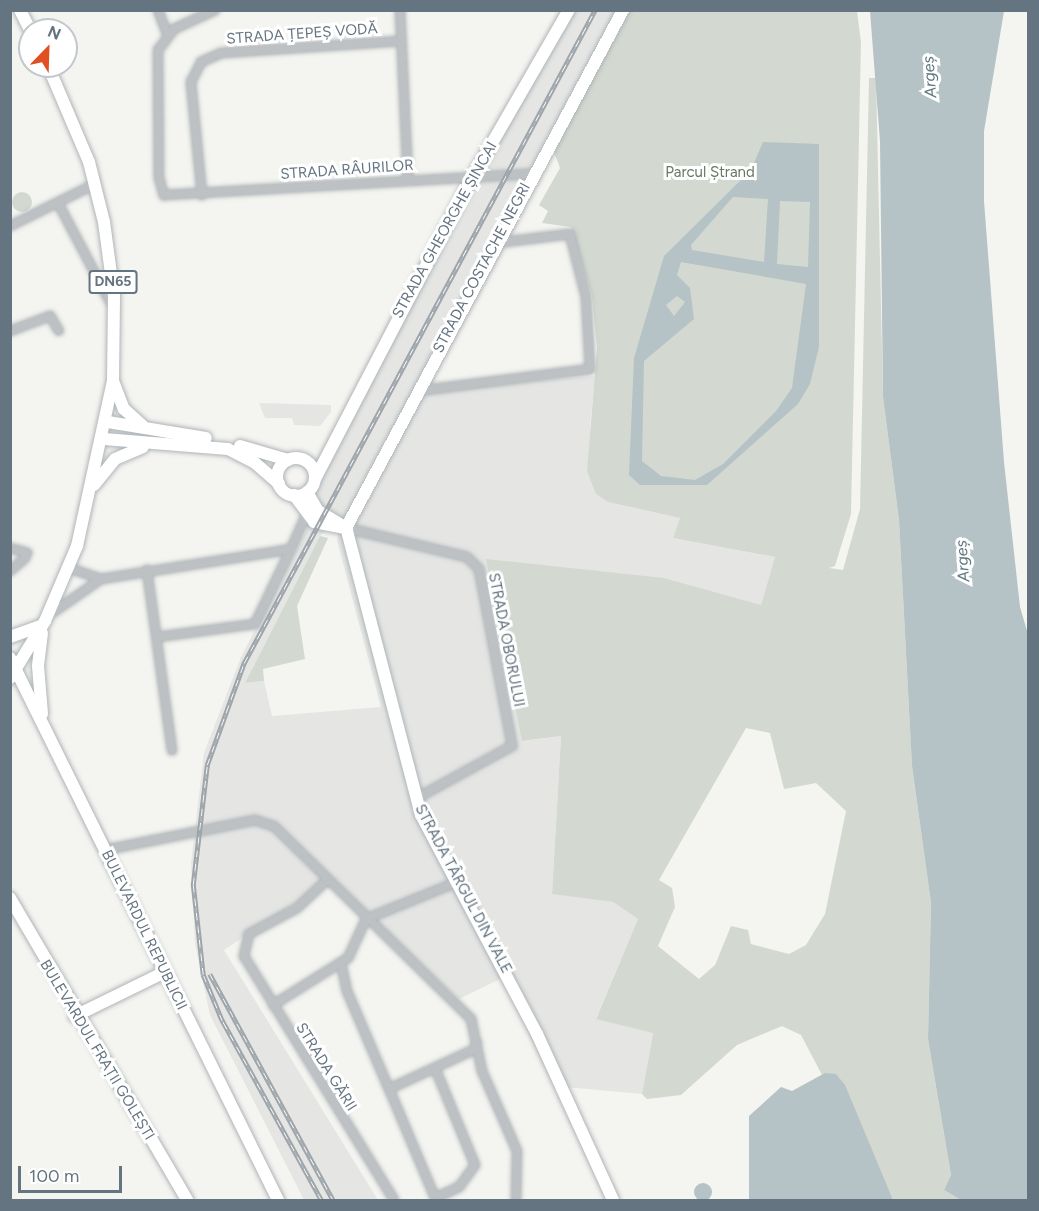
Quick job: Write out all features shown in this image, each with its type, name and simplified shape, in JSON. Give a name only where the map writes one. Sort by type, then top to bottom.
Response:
[{"type":"main road","name":"STRADA GHEORGHE ȘINCAI","points":[[315,479],[473,176],[569,10]]},
{"type":"main road","name":"STRADA COSTACHE NEGRI","points":[[346,528],[416,391],[623,10]]},
{"type":"main road","name":"DN65","points":[[53,78],[95,184],[115,312],[113,381]]},
{"type":"main road","points":[[12,668],[47,619],[69,568],[94,485],[108,422],[113,381]]},
{"type":"main road","points":[[113,381],[124,409],[144,427]]},
{"type":"main road","points":[[108,422],[225,441],[288,460],[309,463],[328,454]]},
{"type":"main road","points":[[104,440],[144,447],[185,444],[228,449],[254,462],[294,495],[306,516],[325,527],[346,528]]},
{"type":"main road","points":[[94,485],[115,459],[144,447]]},
{"type":"main road","points":[[279,484],[280,468],[288,460]]},
{"type":"main road","points":[[294,495],[307,492],[315,479],[309,463]]},
{"type":"main road","points":[[307,492],[318,512],[346,528]]},
{"type":"main road","name":"STRADA TÂRGUL DIN VALE","points":[[346,528],[415,799],[537,1034],[613,1200]]},
{"type":"main road","points":[[10,637],[27,634],[47,619]]},
{"type":"main road","points":[[47,619],[38,674],[47,732]]},
{"type":"main road","name":"BULEVARDUL REPUBLICII","points":[[12,668],[47,732],[278,1200]]},
{"type":"main road","name":"BULEVARDUL FRAȚII GOLEȘTI","points":[[10,898],[15,918],[187,1200]]},
{"type":"main road","points":[[75,1016],[165,972]]},
{"type":"street","points":[[158,10],[167,34],[215,10]]},
{"type":"street","points":[[400,10],[408,179]]},
{"type":"street","name":"STRADA RÂURILOR","points":[[167,34],[157,61],[159,178],[164,195],[202,195],[408,179],[533,174]]},
{"type":"street","name":"STRADA ȚEPEȘ VODĂ","points":[[202,195],[191,82],[209,56],[401,41]]},
{"type":"street","points":[[10,226],[95,184]]},
{"type":"street","points":[[58,203],[115,312]]},
{"type":"street","points":[[416,391],[590,369],[586,297],[570,234],[496,243]]},
{"type":"street","points":[[10,331],[50,316],[60,331]]},
{"type":"street","points":[[157,637],[255,624],[306,516]]},
{"type":"street","name":"STRADA OBORULUI","points":[[346,528],[467,558],[479,569],[512,746],[415,799]]},
{"type":"street","points":[[10,548],[26,555],[10,571]]},
{"type":"street","points":[[47,619],[101,579],[291,549]]},
{"type":"street","points":[[69,568],[101,579]]},
{"type":"street","points":[[147,570],[172,750]]},
{"type":"street","points":[[105,850],[266,822],[471,1019],[478,1042],[482,1071],[517,1151],[516,1200]]},
{"type":"street","name":"STRADA GĂRII","points":[[326,881],[297,908],[249,934],[243,944],[244,956],[394,1200]]},
{"type":"street","points":[[273,1005],[340,963],[354,948],[366,919],[457,882]]},
{"type":"street","points":[[340,963],[389,1089],[436,1199],[459,1187],[475,1165],[435,1068]]},
{"type":"street","points":[[389,1089],[473,1050],[478,1042]]},
{"type":"shaded area","points":[[575,11],[617,11],[412,391],[595,376],[590,427],[608,502],[680,518],[673,538],[775,557],[761,606],[664,578],[523,741],[561,736],[552,893],[613,902],[638,919],[596,1018],[653,1032],[642,1094],[554,1086],[502,978],[459,999],[330,880],[224,950],[378,1200],[304,1200],[210,1015],[195,944],[191,863],[204,753],[241,657],[306,531],[315,493],[476,182]],"holes":[[[341,516],[337,540],[381,707],[272,716],[264,681],[245,683],[320,536]]]},
{"type":"shaded area","points":[[259,403],[331,405],[331,412],[320,426],[294,425],[292,418],[265,418]]},
{"type":"green space","name":"Parcul Ștrand","points":[[628,11],[857,11],[861,42],[851,514],[835,566],[829,568],[843,570],[860,509],[869,78],[876,78],[883,397],[899,520],[912,766],[931,903],[928,1039],[951,1175],[944,1190],[961,1200],[893,1200],[836,1074],[822,1075],[801,1035],[782,1026],[737,1045],[681,1095],[647,1099],[642,1094],[653,1033],[596,1019],[638,919],[613,902],[552,894],[561,736],[522,741],[486,559],[664,578],[761,605],[775,557],[673,538],[680,518],[608,502],[596,494],[587,471],[597,348],[592,296],[571,227],[542,223],[548,211],[539,205],[560,168],[554,152]],"holes":[[[746,728],[770,733],[784,789],[816,783],[846,811],[825,914],[806,945],[789,954],[751,944],[748,930],[731,926],[715,965],[699,979],[658,946],[675,907],[672,888],[659,880]]]},
{"type":"green space","points":[[22,192],[29,195],[32,202],[29,209],[22,212],[15,209],[12,202],[15,195]]},
{"type":"green space","points":[[320,536],[328,538],[297,606],[305,659],[263,669],[264,681],[245,683]]},
{"type":"water","name":"Argeș","points":[[870,11],[1004,11],[984,131],[984,201],[1004,462],[1020,607],[1028,634],[1028,1200],[961,1200],[944,1190],[951,1175],[928,1039],[931,903],[912,766],[899,520],[883,397],[880,141]]},
{"type":"water","points":[[763,142],[819,144],[819,347],[810,384],[798,404],[707,485],[640,485],[629,475],[634,358],[664,256],[751,170]],"holes":[[[733,197],[768,199],[764,262],[692,250],[691,245]],[[780,201],[810,202],[808,267],[777,264]],[[681,262],[806,284],[792,388],[776,411],[723,464],[695,480],[661,476],[642,461],[644,361],[694,319],[690,288],[677,275]],[[677,296],[685,302],[674,316],[666,305]]]},
{"type":"water","points":[[825,1073],[836,1074],[845,1085],[893,1200],[749,1200],[749,1116],[781,1087],[792,1091]]},
{"type":"water","points":[[703,1183],[709,1186],[712,1192],[709,1198],[703,1201],[697,1198],[694,1192],[697,1186]]},
{"type":"railway","points":[[321,1200],[222,1021],[203,975],[193,885],[207,765],[244,663],[595,10]]},
{"type":"railway","points":[[210,974],[333,1200]]}]
